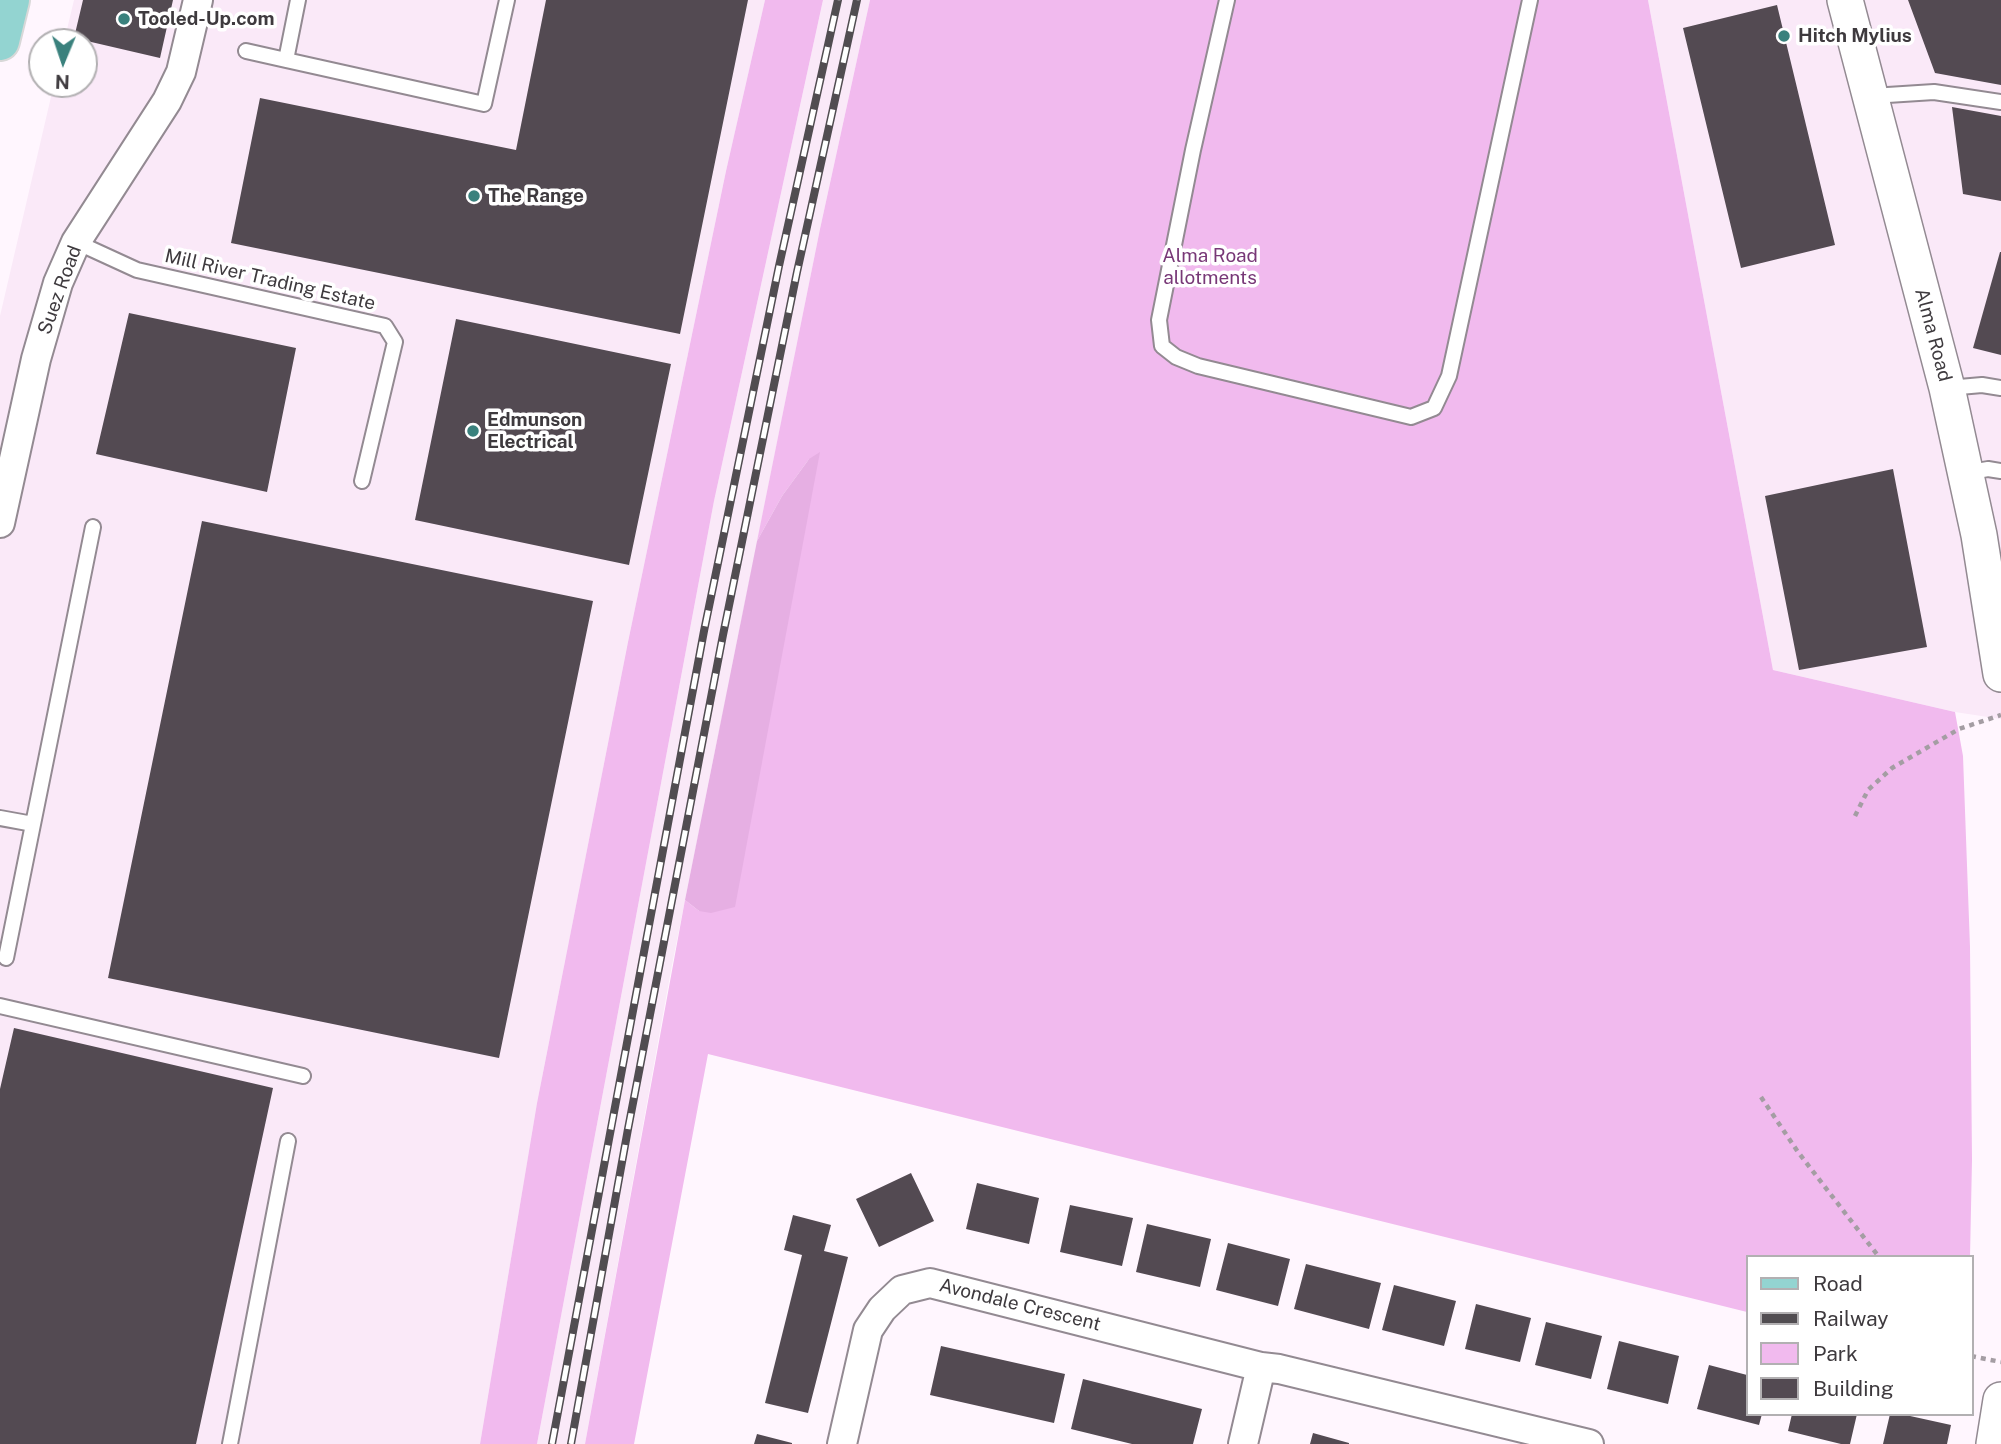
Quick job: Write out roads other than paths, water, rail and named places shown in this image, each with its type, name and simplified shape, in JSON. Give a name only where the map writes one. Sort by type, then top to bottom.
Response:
[{"type":"main road","points":[[0,41],[10,0]]},
{"type":"street","name":"Suez Road","points":[[0,523],[36,359],[58,283],[75,242],[167,101],[181,72],[198,0]]},
{"type":"street","name":"Alma Road","points":[[1845,0],[1947,388],[1965,473],[1987,534],[2001,674]]},
{"type":"street","name":"Avondale Crescent","points":[[842,1444],[868,1330],[882,1309],[902,1290],[930,1283],[1261,1367],[1589,1444]]},
{"type":"street","points":[[1243,1444],[1261,1367]]},
{"type":"street","points":[[1994,1444],[2001,1400]]},
{"type":"lane","points":[[286,60],[298,0]]},
{"type":"lane","points":[[246,51],[484,104],[507,0]]},
{"type":"lane","points":[[1227,0],[1159,320],[1162,346],[1176,357],[1198,366],[1411,417],[1434,408],[1448,376],[1530,0]]},
{"type":"lane","points":[[1870,96],[1934,92],[2001,102]]},
{"type":"lane","name":"Mill River Trading Estate","points":[[75,242],[137,270],[385,327],[395,342],[362,481]]},
{"type":"lane","points":[[1947,388],[1982,385],[2001,388]]},
{"type":"lane","points":[[1965,473],[1988,469],[2001,471]]},
{"type":"lane","points":[[6,958],[93,527]]},
{"type":"lane","points":[[0,818],[33,824]]},
{"type":"lane","points":[[0,1006],[303,1076]]},
{"type":"lane","points":[[230,1444],[288,1141]]},
{"type":"railway","points":[[552,1444],[704,631],[779,266],[838,0]]},
{"type":"railway","points":[[571,1444],[628,1129],[723,635],[797,272],[857,0]]},
{"type":"place","name":"Tooled-Up.com","points":[[124,19]]},
{"type":"place","name":"Hitch Mylius","points":[[1784,36]]},
{"type":"place","name":"The Range","points":[[474,196]]},
{"type":"place","name":"Edmunson Electrical","points":[[473,431]]},
{"type":"park label","name":"Alma Road allotments","points":[[1210,267]]}]
